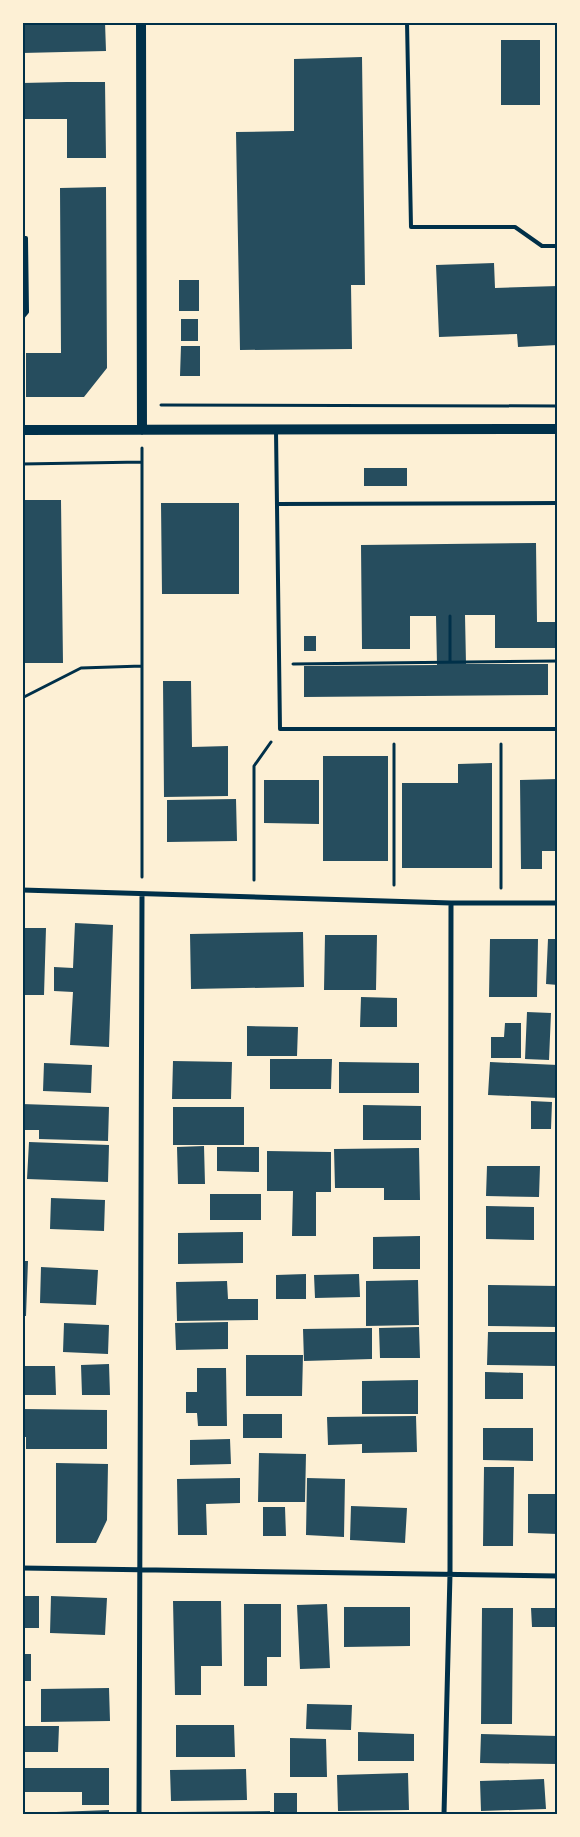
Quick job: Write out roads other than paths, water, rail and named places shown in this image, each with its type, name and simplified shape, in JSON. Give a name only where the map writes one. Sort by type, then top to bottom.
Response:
[{"type":"main road","points":[[141,22],[142,430]]},
{"type":"main road","points":[[22,430],[558,429]]},
{"type":"street","points":[[22,890],[451,903],[558,903]]},
{"type":"street","points":[[139,1814],[142,894]]},
{"type":"street","points":[[444,1814],[450,1574],[451,903]]},
{"type":"street","points":[[22,1568],[558,1576]]},
{"type":"lane","points":[[407,22],[411,228],[515,227],[542,246],[558,246]]},
{"type":"lane","points":[[22,238],[26,238],[27,312],[22,318]]},
{"type":"lane","points":[[276,430],[280,729],[558,729]]},
{"type":"lane","points":[[277,504],[558,503]]}]
